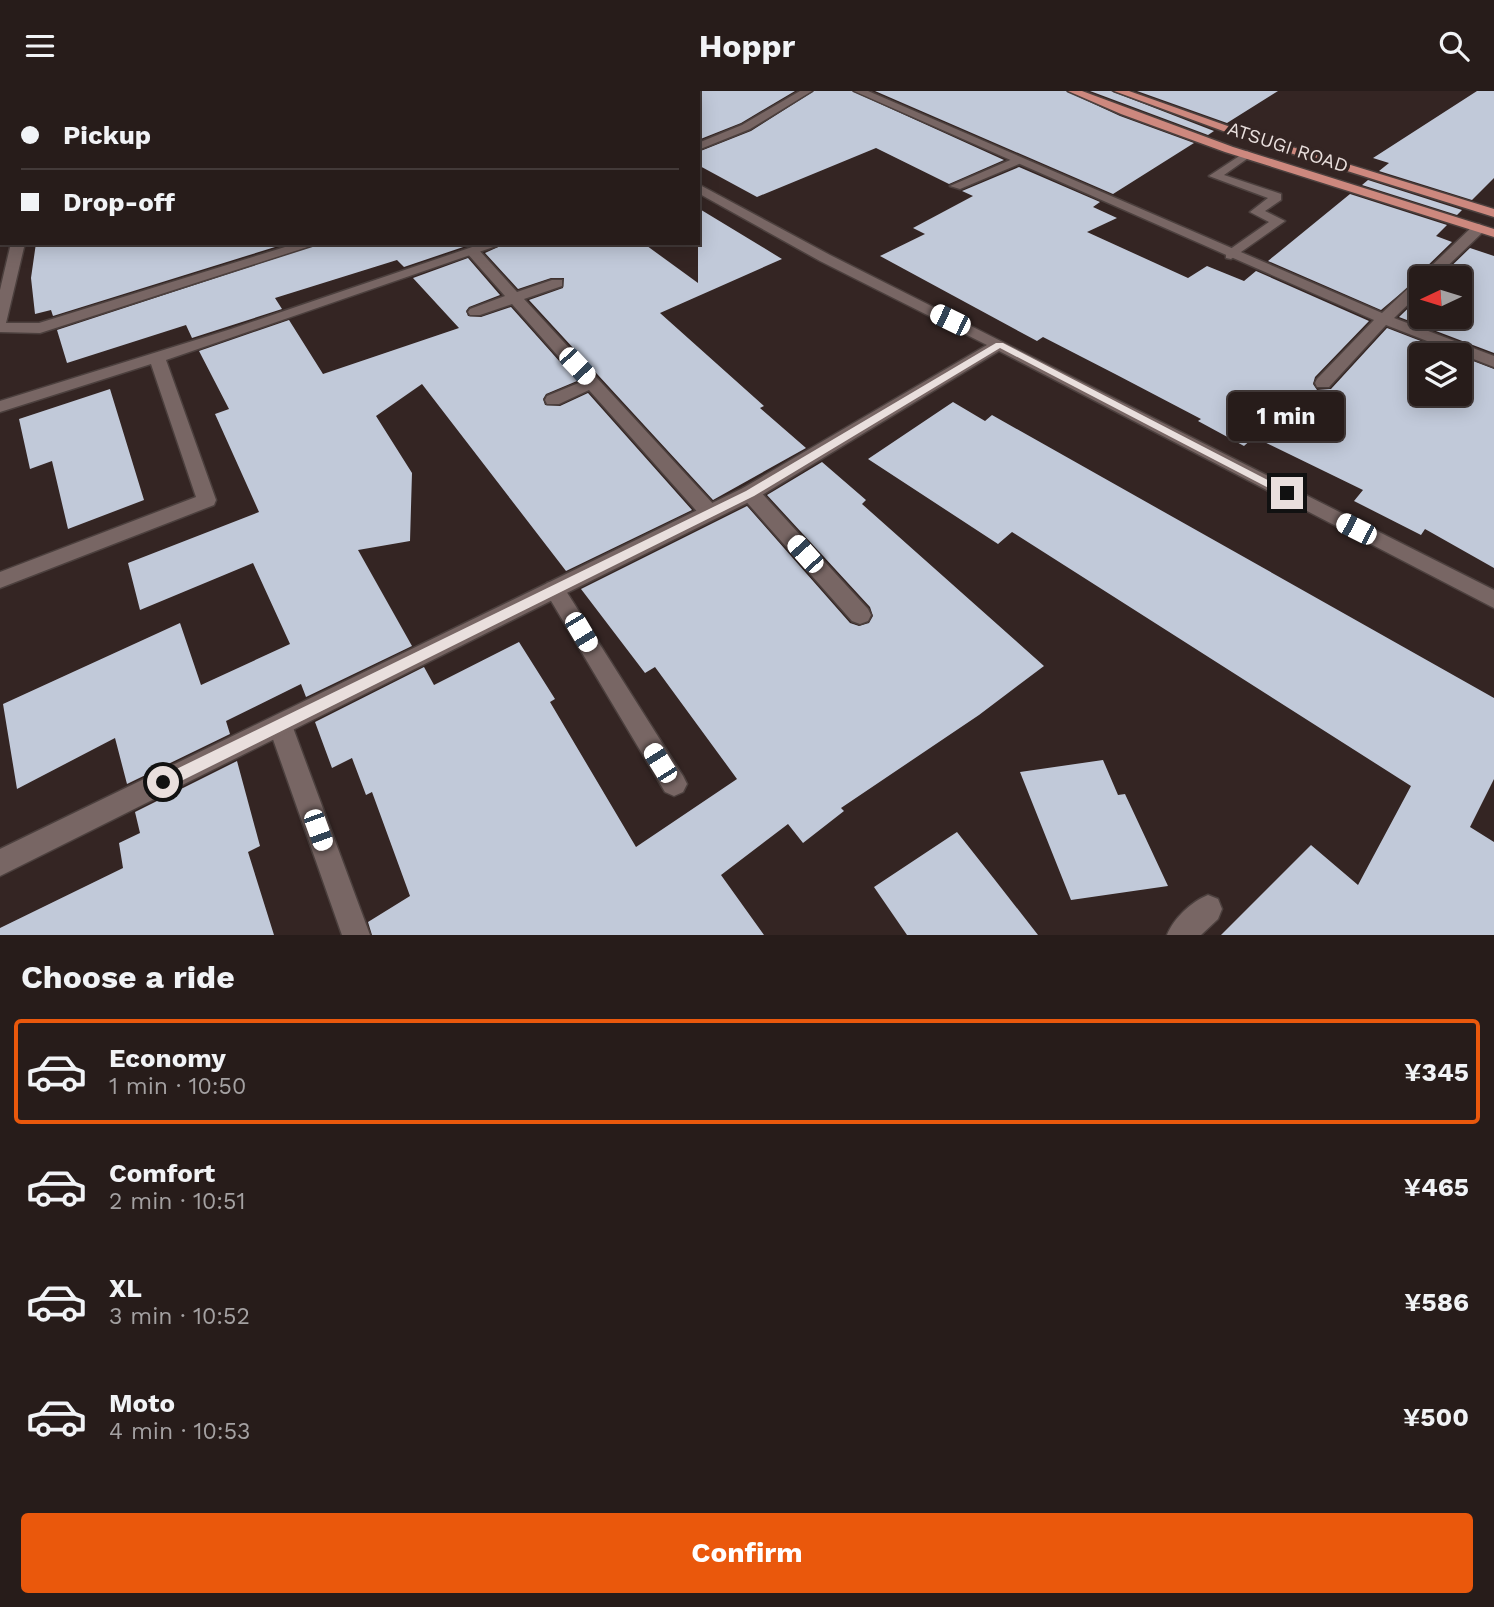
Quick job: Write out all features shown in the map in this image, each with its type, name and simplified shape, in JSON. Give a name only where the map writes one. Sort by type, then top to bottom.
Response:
[{"type":"highway","name":"ATSUGI ROAD","points":[[1073,91],[1247,154],[1494,233]]},
{"type":"highway","name":"ATSUGI ROAD","points":[[1124,92],[1249,137],[1493,211]]},
{"type":"street","points":[[700,146],[746,127],[807,91]]},
{"type":"street","points":[[859,91],[1231,255],[1494,362]]},
{"type":"street","points":[[1231,255],[1279,221],[1256,212],[1277,197],[1215,176],[1247,154]]},
{"type":"street","points":[[956,186],[1015,162]]},
{"type":"street","points":[[700,189],[825,258],[1494,600]]},
{"type":"street","points":[[1439,266],[1479,228]]},
{"type":"street","points":[[0,321],[18,245]]},
{"type":"street","points":[[0,327],[40,328],[307,245]]},
{"type":"street","points":[[0,407],[492,245]]},
{"type":"street","points":[[473,252],[709,512]]},
{"type":"street","points":[[475,312],[557,283]]},
{"type":"street","points":[[1323,383],[1409,295]]},
{"type":"street","points":[[0,863],[750,493],[999,345]]},
{"type":"street","points":[[0,580],[208,500],[157,357]]},
{"type":"street","points":[[553,400],[593,383]]},
{"type":"street","points":[[750,493],[860,615]]},
{"type":"street","points":[[554,589],[674,785]]},
{"type":"street","points":[[280,725],[356,935]]},
{"type":"street","points":[[1181,935],[1208,909]]},
{"type":"building","points":[[700,91],[795,91],[741,123],[700,139]]},
{"type":"building","points":[[814,91],[852,91],[1004,160],[949,184],[876,148],[757,197],[700,166],[700,151],[751,131]]},
{"type":"building","points":[[875,91],[1066,91],[1120,116],[1194,143],[1113,194]]},
{"type":"building","points":[[1090,91],[1111,91],[1214,131],[1208,135]]},
{"type":"building","points":[[1137,91],[1278,91],[1227,123]]},
{"type":"building","points":[[1477,91],[1494,91],[1494,178],[1472,200],[1379,171],[1389,163],[1373,158]]},
{"type":"building","points":[[1019,167],[1100,202],[1093,207],[1117,218],[1087,232],[1188,278],[1207,266],[1244,281],[1256,271],[1369,321],[1315,377],[1313,384],[1317,390],[1331,389],[1387,328],[1426,343],[1409,343],[1409,406],[1472,406],[1472,361],[1494,369],[1494,568],[1425,529],[1421,535],[1354,501],[1363,490],[1254,437],[1244,446],[1198,421],[1201,419],[1117,375],[1043,337],[1037,341],[880,256],[925,234],[913,228],[973,196],[962,191]]},
{"type":"building","points":[[1368,180],[1462,210],[1457,215],[1362,185]]},
{"type":"building","points":[[1350,194],[1447,225],[1436,236],[1452,242],[1427,266],[1409,266],[1409,286],[1381,310],[1268,261]]},
{"type":"building","points":[[700,209],[782,259],[660,313],[764,406],[760,408],[806,448],[713,500],[529,300],[563,288],[564,278],[551,278],[518,289],[485,253],[503,245],[646,245],[698,283]]},
{"type":"building","points":[[36,245],[282,245],[53,316],[51,310],[35,314],[31,278]]},
{"type":"building","points":[[316,245],[469,245],[404,267],[397,260],[275,298],[282,309],[192,338],[186,325],[67,363],[57,330]]},
{"type":"building","points":[[1470,248],[1494,256],[1494,353],[1431,329],[1472,329],[1472,266],[1451,266]]},
{"type":"building","points":[[468,258],[500,295],[469,307],[466,311],[468,316],[481,317],[511,307],[577,381],[546,394],[543,399],[545,405],[560,406],[588,393],[692,510],[566,571],[422,384],[376,416],[412,473],[410,541],[358,550],[412,646],[306,697],[301,684],[226,721],[230,734],[127,784],[115,738],[17,789],[3,704],[180,623],[201,685],[290,644],[253,563],[140,610],[128,563],[259,512],[215,414],[229,409],[199,351],[289,320],[323,374],[459,328],[413,278]]},
{"type":"building","points":[[1409,307],[1409,321],[1399,317]]},
{"type":"building","points":[[110,389],[144,500],[68,529],[52,461],[30,469],[19,419]]},
{"type":"building","points":[[953,402],[985,421],[992,415],[1494,698],[1494,779],[1470,827],[1494,842],[1494,935],[1221,935],[1311,845],[1358,885],[1411,786],[1012,532],[998,544],[868,459]]},
{"type":"building","points":[[822,462],[866,500],[862,504],[1044,666],[979,715],[841,808],[844,811],[803,843],[788,824],[721,875],[764,935],[372,935],[368,922],[410,896],[372,792],[366,795],[352,758],[332,768],[315,722],[424,667],[434,685],[519,642],[555,699],[550,702],[636,847],[737,779],[655,667],[645,673],[581,589],[747,506],[850,623],[859,626],[869,623],[873,616],[870,607],[767,495]]},
{"type":"building","points":[[1103,760],[1118,795],[1125,794],[1168,886],[1071,900],[1020,772]]},
{"type":"building","points":[[237,761],[260,846],[248,852],[274,935],[0,935],[0,928],[123,868],[119,843],[140,833],[135,812]]},
{"type":"building","points":[[957,832],[1038,935],[907,935],[874,887]]},
{"type":"route","points":[[163,782],[750,493],[999,345],[1287,493]]}]
